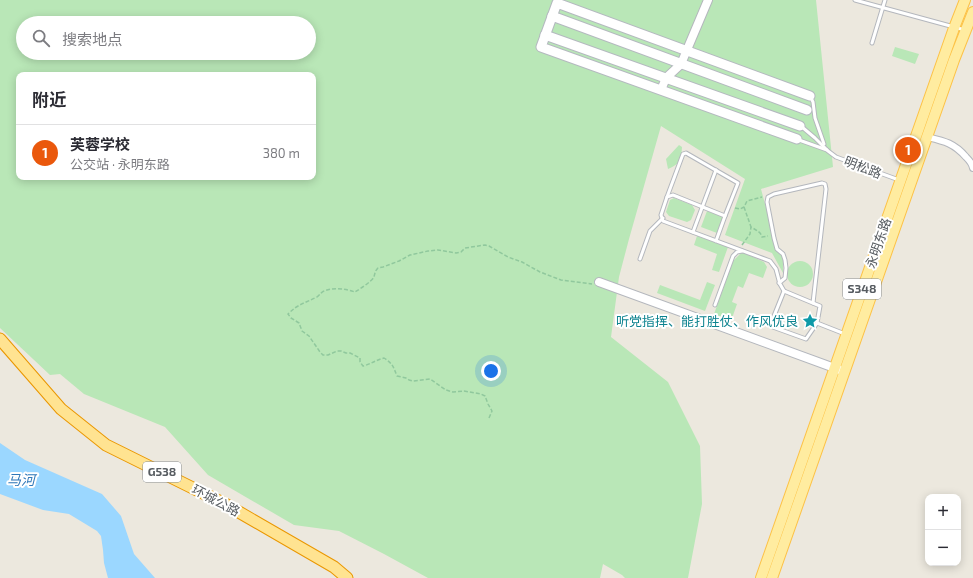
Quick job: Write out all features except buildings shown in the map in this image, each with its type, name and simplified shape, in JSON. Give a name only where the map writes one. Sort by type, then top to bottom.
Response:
[{"type":"highway","name":"环城公路","points":[[0,339],[61,409],[106,445],[225,504],[334,567],[346,578]]},
{"type":"main road","points":[[797,139],[541,47],[557,3],[810,96]]},
{"type":"main road","name":"永明东路","points":[[772,578],[839,370],[846,334],[963,3]]},
{"type":"main road","name":"永明东路","points":[[761,578],[973,12]]},
{"type":"main road","points":[[590,15],[630,45]]},
{"type":"main road","points":[[552,16],[807,110]]},
{"type":"main road","points":[[546,35],[800,126]]},
{"type":"main road","points":[[555,39],[569,47],[589,64]]},
{"type":"main road","points":[[777,84],[780,100]]},
{"type":"street","points":[[661,90],[666,78],[681,64],[708,0]]},
{"type":"street","points":[[927,137],[951,143],[962,152],[972,164],[973,168]]},
{"type":"street","points":[[599,282],[839,370]]},
{"type":"lane","points":[[855,0],[966,30]]},
{"type":"lane","points":[[872,43],[885,0]]},
{"type":"lane","points":[[810,96],[813,102],[816,121],[822,140],[827,149]]},
{"type":"lane","points":[[807,110],[812,114],[816,121]]},
{"type":"lane","name":"明松路","points":[[800,126],[836,157],[900,181]]},
{"type":"lane","name":"明松路","points":[[797,139],[827,149]]},
{"type":"lane","points":[[716,241],[738,183],[686,154],[683,154],[667,198],[662,215],[663,221],[742,251],[770,261],[776,269],[779,283],[784,291],[820,306],[817,323],[806,339],[770,326],[784,291]]},
{"type":"lane","points":[[692,232],[716,170]]},
{"type":"lane","points":[[779,283],[784,278],[786,268],[785,260],[783,254],[777,249],[773,234],[767,202],[768,196],[822,183],[825,184],[826,189],[813,303]]},
{"type":"lane","points":[[667,198],[673,195],[725,216]]},
{"type":"lane","points":[[640,259],[650,230],[663,218]]},
{"type":"lane","points":[[715,305],[733,256],[737,252],[742,251]]},
{"type":"lane","points":[[817,323],[846,334]]},
{"type":"path","points":[[729,206],[740,209],[747,201],[768,196]]},
{"type":"path","points":[[738,249],[746,241],[750,234],[751,227],[744,206]]},
{"type":"path","points":[[751,227],[757,230],[762,237],[773,234]]},
{"type":"path","points":[[489,418],[492,412],[485,396],[481,394],[446,390],[430,379],[413,381],[397,376],[394,367],[384,358],[378,359],[363,366],[360,362],[360,358],[350,353],[337,350],[328,355],[323,355],[309,336],[302,331],[299,323],[288,314],[298,305],[317,296],[323,291],[347,289],[355,292],[371,280],[378,268],[399,261],[410,255],[433,250],[456,253],[461,252],[466,248],[485,245],[540,272],[561,280],[592,284],[599,282]]},
{"type":"green space","points":[[0,0],[816,0],[833,167],[761,189],[777,249],[783,254],[783,273],[772,253],[725,235],[745,179],[661,126],[619,277],[611,337],[668,382],[700,446],[702,504],[688,578],[625,578],[603,564],[600,578],[428,578],[339,531],[294,525],[208,475],[165,427],[84,394],[60,374],[50,375],[0,328]]},
{"type":"green space","points":[[895,47],[919,54],[915,64],[892,56]]},
{"type":"green space","points":[[679,145],[682,147],[680,161],[668,169],[666,159]]},
{"type":"green space","points":[[674,198],[692,205],[695,210],[691,220],[687,222],[669,216],[666,212],[670,200]]},
{"type":"green space","points":[[707,211],[723,217],[717,233],[701,227]]},
{"type":"green space","points":[[697,236],[728,247],[719,272],[712,270],[717,254],[694,245]]},
{"type":"green space","points":[[742,252],[764,262],[767,267],[763,278],[749,273],[743,288],[738,286],[732,302],[737,304],[731,321],[714,314],[733,261]]},
{"type":"green space","points":[[800,261],[809,265],[813,274],[809,283],[800,287],[791,283],[787,274],[791,265]]},
{"type":"green space","points":[[707,282],[715,285],[705,311],[657,293],[660,285],[700,300]]},
{"type":"water","name":"马河","points":[[0,443],[25,460],[102,494],[121,516],[134,554],[155,578],[108,578],[104,563],[101,536],[97,531],[69,514],[43,510],[0,494]]},
{"type":"place","name":"芙蓉学校","points":[[908,150]]},
{"type":"place","name":"听党指挥、能打胜仗、作风优良","points":[[810,321]]}]
